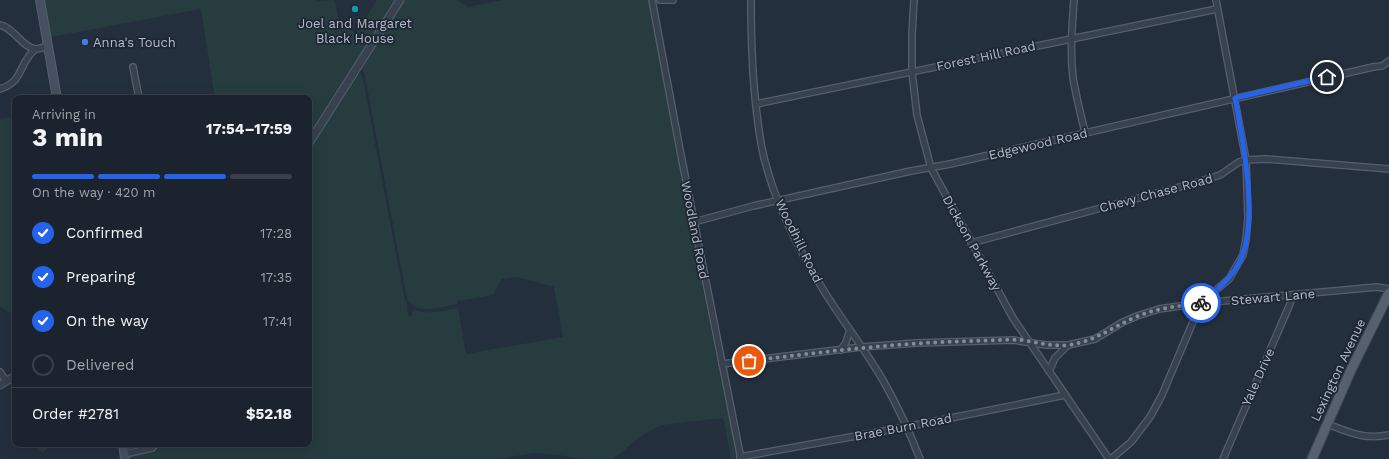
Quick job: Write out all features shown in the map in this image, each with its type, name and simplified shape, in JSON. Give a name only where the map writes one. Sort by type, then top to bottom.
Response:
[{"type":"main road","points":[[40,0],[56,95]]},
{"type":"main road","name":"Lexington Avenue","points":[[1312,459],[1351,370],[1389,293]]},
{"type":"street","points":[[312,138],[400,0]]},
{"type":"street","name":"Woodland Road","points":[[652,0],[741,458]]},
{"type":"street","points":[[660,0],[673,0]]},
{"type":"street","name":"Woodhill Road","points":[[751,0],[751,55],[756,104],[764,158],[769,175],[796,240],[813,274],[883,381],[920,459]]},
{"type":"street","name":"Dickson Parkway","points":[[914,0],[911,46],[912,72],[917,116],[931,168],[1013,318],[1028,342],[1110,459]]},
{"type":"street","points":[[1074,0],[1072,38],[1073,77],[1085,133]]},
{"type":"street","points":[[1110,459],[1130,442],[1143,427],[1156,406],[1201,303],[1229,279],[1243,255],[1248,211],[1246,160],[1216,0]]},
{"type":"street","name":"Forest Hill Road","points":[[756,104],[1217,9]]},
{"type":"street","points":[[0,25],[8,28],[25,43],[35,49]]},
{"type":"street","points":[[0,89],[9,86],[18,78],[26,61],[35,49],[48,46]]},
{"type":"street","name":"Edgewood Road","points":[[1382,66],[1389,61]]},
{"type":"street","points":[[133,67],[138,95]]},
{"type":"street","name":"Edgewood Road","points":[[694,222],[753,206],[950,164],[1373,67],[1389,67]]},
{"type":"street","name":"Chevy Chase Road","points":[[971,243],[1198,182],[1220,175],[1239,162],[1246,160],[1266,159],[1389,169]]},
{"type":"street","name":"Stewart Lane","points":[[722,364],[861,347],[945,342],[1013,340],[1046,345],[1068,345],[1095,338],[1123,322],[1147,312],[1166,308],[1201,303],[1292,295],[1377,288],[1389,289]]},
{"type":"street","name":"Yale Drive","points":[[1222,459],[1290,304],[1292,295]]},
{"type":"street","points":[[841,350],[846,342],[850,330]]},
{"type":"street","points":[[1049,371],[1055,358],[1068,345]]},
{"type":"street","points":[[0,372],[3,383],[12,378]]},
{"type":"street","name":"Brae Burn Road","points":[[741,458],[1065,395]]},
{"type":"street","points":[[1327,424],[1359,436],[1378,437],[1389,435]]},
{"type":"street","points":[[124,451],[134,447]]},
{"type":"street","points":[[124,451],[153,447]]},
{"type":"green space","points":[[45,0],[335,0],[340,21],[345,27],[356,33],[377,0],[397,0],[312,134],[312,95],[215,95],[201,9],[51,37]]},
{"type":"green space","points":[[403,0],[457,0],[468,7],[503,0],[649,0],[697,255],[738,459],[731,459],[724,421],[722,418],[662,425],[644,434],[613,459],[579,459],[559,455],[534,453],[497,459],[133,459],[131,447],[312,447],[312,143],[355,74],[361,74],[363,80],[409,316],[411,316],[413,310],[430,312],[458,308],[466,354],[563,337],[554,287],[517,277],[502,279],[493,295],[457,301],[457,304],[444,307],[423,309],[412,304],[407,299],[365,76],[361,66]]},
{"type":"green space","points":[[12,117],[12,314],[0,306],[0,119]]},
{"type":"green space","points":[[36,447],[48,447],[43,453]]},
{"type":"way so far","points":[[749,361],[861,347],[917,343],[1021,340],[1046,345],[1068,345],[1095,338],[1123,322],[1147,312],[1201,303]]},
{"type":"place","name":"Joel and Margaret Black House","points":[[355,9]]},
{"type":"place","name":"Anna's Touch","points":[[85,42]]},
{"type":"route","points":[[1201,303],[1229,279],[1243,255],[1246,239],[1248,204],[1246,160],[1235,98],[1327,77]]}]
